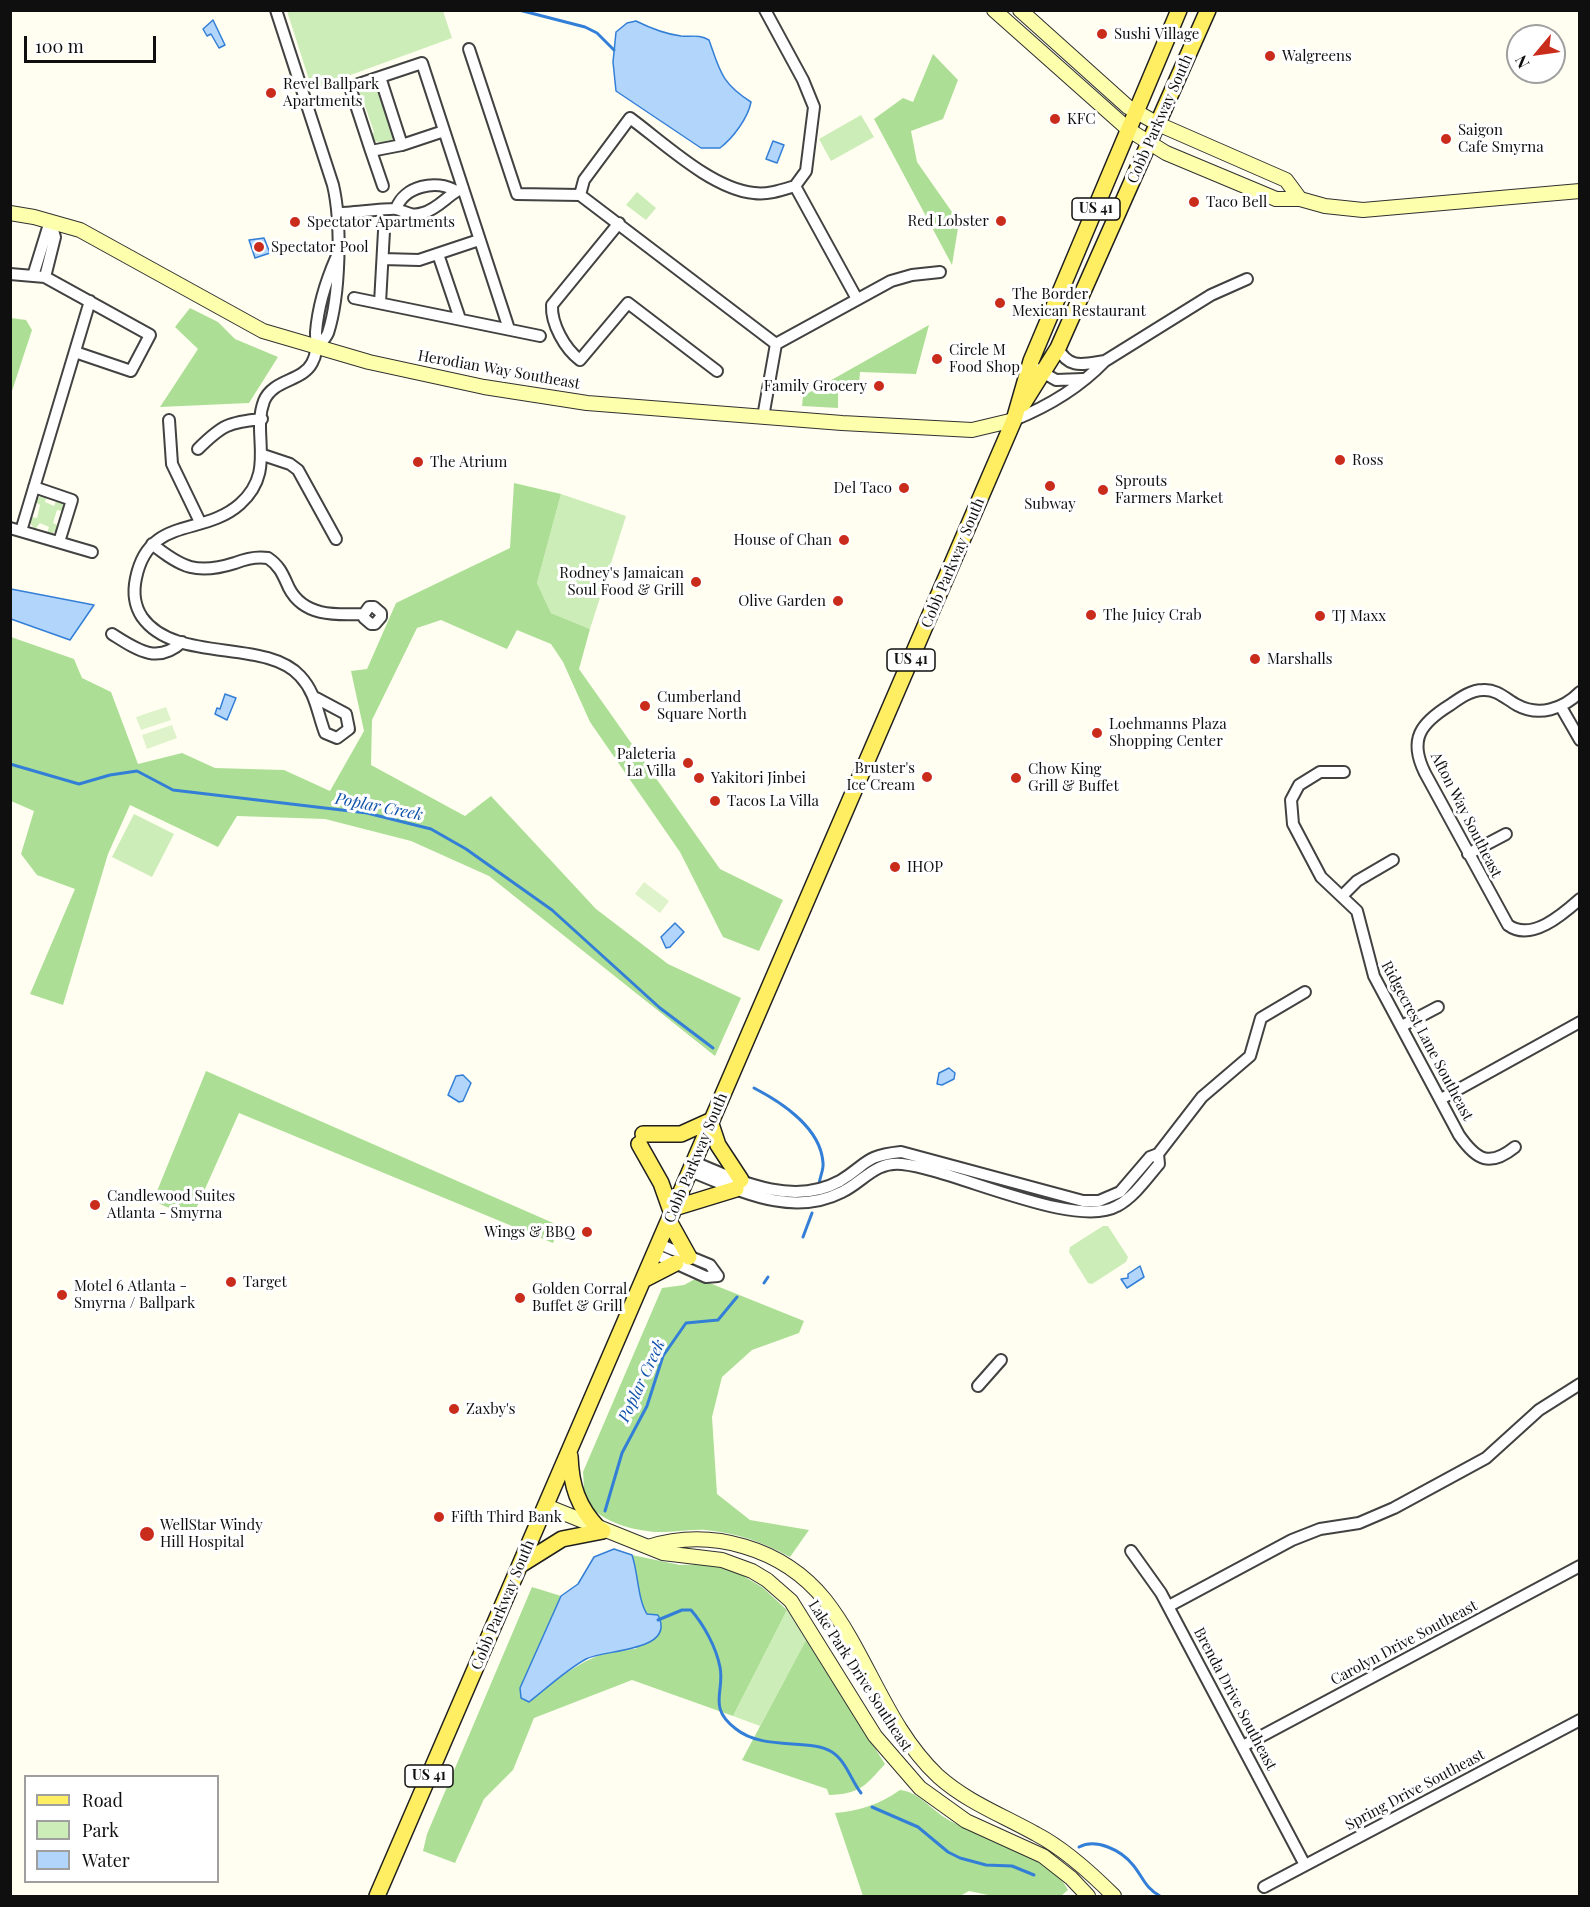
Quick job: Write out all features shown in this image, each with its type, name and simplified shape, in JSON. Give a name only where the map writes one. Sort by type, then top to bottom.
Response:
[{"type":"main road","name":"Cobb Parkway South","points":[[377,1896],[1014,420],[1031,361],[1179,10]]},
{"type":"main road","name":"Cobb Parkway South","points":[[1014,420],[1058,348],[1208,10]]},
{"type":"main road","points":[[643,1280],[683,1260],[672,1214],[641,1139],[681,1134],[712,1122],[718,1145],[738,1184],[672,1214]]},
{"type":"main road","points":[[570,1450],[576,1496],[584,1511],[601,1530]]},
{"type":"main road","points":[[520,1566],[562,1539],[601,1530]]},
{"type":"street","points":[[276,10],[333,185],[339,213],[336,258],[324,294],[316,332],[317,348],[314,361],[306,370],[285,380],[268,395],[262,419],[263,455],[259,474],[240,504],[173,531],[152,544],[138,569],[135,600],[147,624],[166,636],[182,642],[277,661],[298,674],[316,698]]},
{"type":"street","points":[[580,195],[584,180],[630,118],[709,176],[730,187],[753,193],[765,193],[795,186],[806,171],[814,107],[803,80],[765,10]]},
{"type":"street","points":[[994,10],[1129,130],[1150,143],[1276,199],[1300,199],[1345,209],[1378,210],[1580,191]]},
{"type":"street","points":[[1020,10],[1105,89],[1137,112],[1158,124],[1286,180],[1300,199]]},
{"type":"street","points":[[469,49],[517,194],[580,195],[776,344]]},
{"type":"street","points":[[383,186],[350,87],[422,63],[459,189],[509,329]]},
{"type":"street","points":[[380,77],[402,145]]},
{"type":"street","points":[[371,151],[402,145],[444,132]]},
{"type":"street","points":[[396,209],[407,193],[424,186],[436,184],[459,189]]},
{"type":"street","points":[[795,186],[857,299]]},
{"type":"street","points":[[339,213],[396,209],[407,215],[421,214],[444,203],[459,189]]},
{"type":"street","name":"Herodian Way Southeast","points":[[10,213],[50,221],[94,238],[245,323],[317,348],[369,362],[515,392],[588,403],[972,430],[1014,420]]},
{"type":"street","points":[[33,276],[50,221]]},
{"type":"street","points":[[45,277],[55,237],[50,221]]},
{"type":"street","points":[[618,223],[552,305],[554,321],[573,355],[580,360],[628,303],[717,371]]},
{"type":"street","points":[[380,303],[384,231]]},
{"type":"street","points":[[382,259],[413,261],[479,240]]},
{"type":"street","points":[[438,254],[460,319]]},
{"type":"street","points":[[776,344],[857,299],[902,278],[940,272]]},
{"type":"street","points":[[10,274],[45,277],[150,335],[131,371],[75,352]]},
{"type":"street","points":[[1014,420],[1047,407],[1087,379],[1105,361],[1212,295],[1247,279]]},
{"type":"street","points":[[354,298],[540,336]]},
{"type":"street","points":[[90,301],[34,487],[16,530],[92,552]]},
{"type":"street","points":[[764,417],[776,344]]},
{"type":"street","points":[[1058,348],[1065,360],[1073,365],[1105,361]]},
{"type":"street","points":[[1031,361],[1042,374],[1062,381],[1087,379]]},
{"type":"street","points":[[198,449],[221,426],[262,419]]},
{"type":"street","points":[[168,420],[172,464],[200,522]]},
{"type":"street","points":[[263,455],[290,464],[298,470],[336,539]]},
{"type":"street","points":[[34,487],[72,500],[59,542]]},
{"type":"street","points":[[152,544],[181,565],[203,570],[257,557],[268,558],[279,567],[292,595],[306,606],[331,615],[364,614]]},
{"type":"street","points":[[112,634],[152,655],[167,653],[182,642]]},
{"type":"street","name":"Afton Way Southeast","points":[[1561,707],[1551,710],[1532,710],[1486,690],[1468,694],[1427,721],[1417,742],[1420,763],[1502,919],[1519,932],[1541,926],[1580,899]]},
{"type":"street","points":[[1580,692],[1561,707],[1580,740]]},
{"type":"street","name":"Ridgecrest Lane Southeast","points":[[1344,772],[1327,770],[1315,774],[1299,785],[1291,800],[1293,824],[1321,877],[1360,917],[1370,967],[1459,1135],[1469,1149],[1486,1160],[1496,1160],[1515,1147]]},
{"type":"street","points":[[1468,854],[1506,834]]},
{"type":"street","points":[[1342,896],[1357,881],[1393,860]]},
{"type":"street","points":[[692,1167],[777,1202],[808,1203],[845,1191],[871,1170],[901,1163],[1050,1205],[1097,1212],[1118,1206],[1159,1164],[1158,1154],[1202,1096],[1250,1056],[1261,1018],[1305,992]]},
{"type":"street","points":[[1402,1026],[1438,1006]]},
{"type":"street","points":[[1441,1099],[1580,1022]]},
{"type":"street","points":[[657,1249],[683,1260]]},
{"type":"street","points":[[978,1386],[1001,1360]]},
{"type":"street","points":[[1169,1606],[1292,1540],[1320,1529],[1359,1523],[1394,1508],[1486,1458],[1539,1410],[1580,1384]]},
{"type":"street","name":"Lake Park Drive Southeast","points":[[546,1506],[663,1553],[736,1564],[780,1590],[804,1619],[875,1736],[920,1788],[966,1821],[1043,1856],[1071,1878],[1088,1896]]},
{"type":"street","name":"Lake Park Drive Southeast","points":[[648,1547],[687,1540],[719,1540],[762,1552],[790,1569],[824,1600],[891,1714],[930,1768],[972,1802],[1036,1833],[1066,1853],[1114,1896]]},
{"type":"street","name":"Brenda Drive Southeast","points":[[1131,1551],[1152,1578],[1169,1606],[1305,1864]]},
{"type":"street","name":"Carolyn Drive Southeast","points":[[1243,1746],[1580,1566]]},
{"type":"street","name":"Spring Drive Southeast","points":[[1264,1887],[1580,1720]]},
{"type":"green space","points":[[287,11],[443,11],[452,38],[312,89]]},
{"type":"green space","points":[[933,54],[958,80],[943,119],[911,131],[917,162],[959,222],[952,265],[874,119],[903,98],[913,102]]},
{"type":"green space","points":[[374,84],[378,86],[395,138],[390,144],[373,141],[371,135],[374,132],[363,100],[358,98],[361,89]]},
{"type":"green space","points":[[861,115],[874,137],[831,161],[819,139]]},
{"type":"green space","points":[[637,192],[656,208],[646,220],[626,205]]},
{"type":"green space","points":[[190,308],[218,322],[235,339],[278,357],[249,403],[160,407],[198,349],[175,327]]},
{"type":"green space","points":[[11,318],[26,320],[32,330],[11,394]]},
{"type":"green space","points":[[929,325],[916,374],[860,372],[859,385],[838,392],[838,408],[802,406],[803,396]]},
{"type":"green space","points":[[514,483],[561,494],[537,583],[551,613],[590,629],[579,669],[720,869],[783,900],[759,951],[723,937],[680,852],[590,722],[563,662],[551,644],[517,630],[507,649],[441,620],[417,628],[372,720],[371,765],[465,816],[491,796],[596,909],[668,964],[741,998],[715,1056],[489,876],[411,841],[325,819],[237,816],[218,847],[130,805],[108,854],[63,1005],[30,994],[75,889],[37,875],[21,854],[34,811],[11,801],[11,637],[74,659],[82,678],[111,692],[138,764],[182,753],[215,768],[284,770],[330,791],[364,731],[351,671],[367,669],[396,603],[510,548]]},
{"type":"green space","points":[[561,494],[626,516],[590,629],[551,613],[537,583]]},
{"type":"green space","points":[[42,495],[47,496],[45,502],[54,506],[57,499],[64,503],[63,511],[57,510],[53,523],[60,526],[53,533],[47,533],[49,527],[40,523],[35,529],[29,522],[30,517],[37,518],[40,505],[34,501]]},
{"type":"green space","points":[[166,707],[171,720],[141,730],[136,717]]},
{"type":"green space","points":[[172,725],[177,738],[147,749],[142,735]]},
{"type":"green space","points":[[134,814],[174,834],[152,877],[112,857]]},
{"type":"green space","points":[[644,882],[669,901],[660,913],[635,894]]},
{"type":"green space","points":[[206,1071],[560,1226],[553,1243],[239,1113],[192,1218],[153,1201]]},
{"type":"green space","points":[[1103,1226],[1108,1226],[1128,1257],[1126,1262],[1092,1284],[1088,1283],[1069,1252],[1070,1247]]},
{"type":"green space","points":[[697,1278],[804,1321],[799,1333],[752,1350],[722,1377],[712,1417],[717,1494],[750,1520],[809,1530],[790,1557],[760,1543],[728,1533],[701,1530],[656,1532],[623,1526],[603,1517],[586,1500],[583,1472],[662,1288],[684,1285]]},
{"type":"green space","points":[[632,1555],[680,1565],[708,1564],[733,1570],[762,1587],[787,1610],[733,1716],[632,1680],[534,1718],[513,1770],[484,1799],[455,1863],[423,1851],[427,1834],[532,1587],[561,1596],[520,1688],[529,1702],[578,1665],[605,1653],[636,1649],[647,1614],[642,1602]]},
{"type":"green space","points":[[787,1610],[806,1640],[760,1726],[733,1716]]},
{"type":"green space","points":[[806,1640],[885,1764],[867,1783],[855,1791],[829,1795],[827,1789],[742,1760]]},
{"type":"green space","points":[[900,1790],[918,1797],[960,1826],[1031,1858],[1060,1878],[1068,1890],[1061,1896],[993,1896],[969,1891],[960,1896],[863,1896],[835,1813],[869,1806]]},
{"type":"water","points":[[213,20],[225,45],[219,48],[211,34],[207,36],[203,29]]},
{"type":"water","points":[[636,21],[669,34],[699,36],[709,40],[727,82],[751,102],[747,115],[739,127],[720,148],[701,148],[616,91],[613,62],[616,32],[627,23]]},
{"type":"water","points":[[773,141],[784,145],[777,163],[766,159]]},
{"type":"water","name":"Spectator Pool","points":[[264,238],[270,253],[255,258],[249,240]]},
{"type":"water","points":[[10,589],[94,605],[70,640],[11,619]]},
{"type":"water","points":[[225,694],[236,698],[227,720],[215,714],[217,708],[220,709]]},
{"type":"water","points":[[675,923],[684,932],[670,947],[666,948],[661,937]]},
{"type":"water","points":[[949,1068],[955,1073],[954,1079],[942,1085],[937,1084],[939,1073]]},
{"type":"water","points":[[463,1075],[471,1083],[463,1101],[459,1102],[448,1095],[456,1076]]},
{"type":"water","points":[[1140,1266],[1144,1277],[1127,1288],[1121,1279],[1128,1278],[1128,1274]]},
{"type":"water","points":[[614,1549],[632,1555],[644,1608],[647,1614],[658,1615],[661,1627],[657,1636],[649,1643],[586,1659],[529,1702],[521,1698],[520,1688],[561,1596],[578,1584],[594,1557]]},
{"type":"waterway","points":[[519,10],[585,27],[597,33],[614,50]]},
{"type":"waterway","name":"Poplar Creek","points":[[10,764],[79,784],[110,775],[137,771],[173,790],[367,813],[431,829],[466,849],[552,910],[660,1008],[713,1048]]},
{"type":"waterway","name":"Poplar Creek","points":[[754,1088],[798,1118],[815,1138],[821,1150],[823,1163],[819,1186]]},
{"type":"waterway","name":"Poplar Creek","points":[[803,1237],[812,1213]]},
{"type":"waterway","name":"Poplar Creek","points":[[764,1283],[768,1277]]},
{"type":"waterway","name":"Poplar Creek","points":[[605,1511],[622,1453],[647,1406],[663,1356],[686,1323],[718,1320],[737,1297]]},
{"type":"waterway","name":"Poplar Creek","points":[[658,1620],[682,1610],[691,1610],[696,1616],[705,1629],[718,1659],[721,1676],[719,1699],[722,1714],[736,1729],[759,1740],[812,1746],[832,1752],[845,1766],[861,1793]]},
{"type":"waterway","name":"Poplar Creek","points":[[872,1807],[918,1827],[948,1852],[960,1858],[986,1865],[1012,1866],[1034,1875]]},
{"type":"waterway","name":"Poplar Creek","points":[[1079,1847],[1093,1844],[1115,1850],[1128,1860],[1148,1886],[1160,1896]]},
{"type":"place","name":"Sushi Village","points":[[1102,34]]},
{"type":"place","name":"Walgreens","points":[[1270,56]]},
{"type":"place","name":"Revel Ballpark Apartments","points":[[271,93]]},
{"type":"place","name":"KFC","points":[[1055,119]]},
{"type":"place","name":"Saigon Cafe Smyrna","points":[[1446,139]]},
{"type":"place","name":"Taco Bell","points":[[1194,202]]},
{"type":"place","name":"Red Lobster","points":[[1001,221]]},
{"type":"place","name":"Spectator Apartments","points":[[295,222]]},
{"type":"place","name":"Spectator Pool","points":[[259,247]]},
{"type":"place","name":"The Border Mexican Restaurant","points":[[1000,303]]},
{"type":"place","name":"Circle M Food Shop","points":[[937,359]]},
{"type":"place","name":"Family Grocery","points":[[879,386]]},
{"type":"place","name":"Ross","points":[[1340,460]]},
{"type":"place","name":"The Atrium","points":[[418,462]]},
{"type":"place","name":"Subway","points":[[1050,486]]},
{"type":"place","name":"Del Taco","points":[[904,488]]},
{"type":"place","name":"Sprouts Farmers Market","points":[[1103,490]]},
{"type":"place","name":"House of Chan","points":[[844,540]]},
{"type":"place","name":"Rodney's Jamaican Soul Food & Grill","points":[[696,582]]},
{"type":"place","name":"Olive Garden","points":[[838,601]]},
{"type":"place","name":"The Juicy Crab","points":[[1091,615]]},
{"type":"place","name":"TJ Maxx","points":[[1320,616]]},
{"type":"place","name":"Marshalls","points":[[1255,659]]},
{"type":"place","name":"Cumberland Square North","points":[[645,706]]},
{"type":"place","name":"Loehmanns Plaza Shopping Center","points":[[1097,733]]},
{"type":"place","name":"Paleteria La Villa","points":[[688,763]]},
{"type":"place","name":"Bruster's Ice Cream","points":[[927,777]]},
{"type":"place","name":"Yakitori Jinbei","points":[[699,778]]},
{"type":"place","name":"Chow King Grill & Buffet","points":[[1016,778]]},
{"type":"place","name":"Tacos La Villa","points":[[715,801]]},
{"type":"place","name":"IHOP","points":[[895,867]]},
{"type":"place","name":"Candlewood Suites Atlanta - Smyrna","points":[[95,1205]]},
{"type":"place","name":"Wings & BBQ","points":[[587,1232]]},
{"type":"place","name":"Target","points":[[231,1282]]},
{"type":"place","name":"Motel 6 Atlanta - Smyrna / Ballpark","points":[[62,1295]]},
{"type":"place","name":"Golden Corral Buffet & Grill","points":[[520,1298]]},
{"type":"place","name":"Zaxby's","points":[[454,1409]]},
{"type":"place","name":"Fifth Third Bank","points":[[439,1517]]},
{"type":"place","name":"WellStar Windy Hill Hospital","points":[[147,1534]]}]
